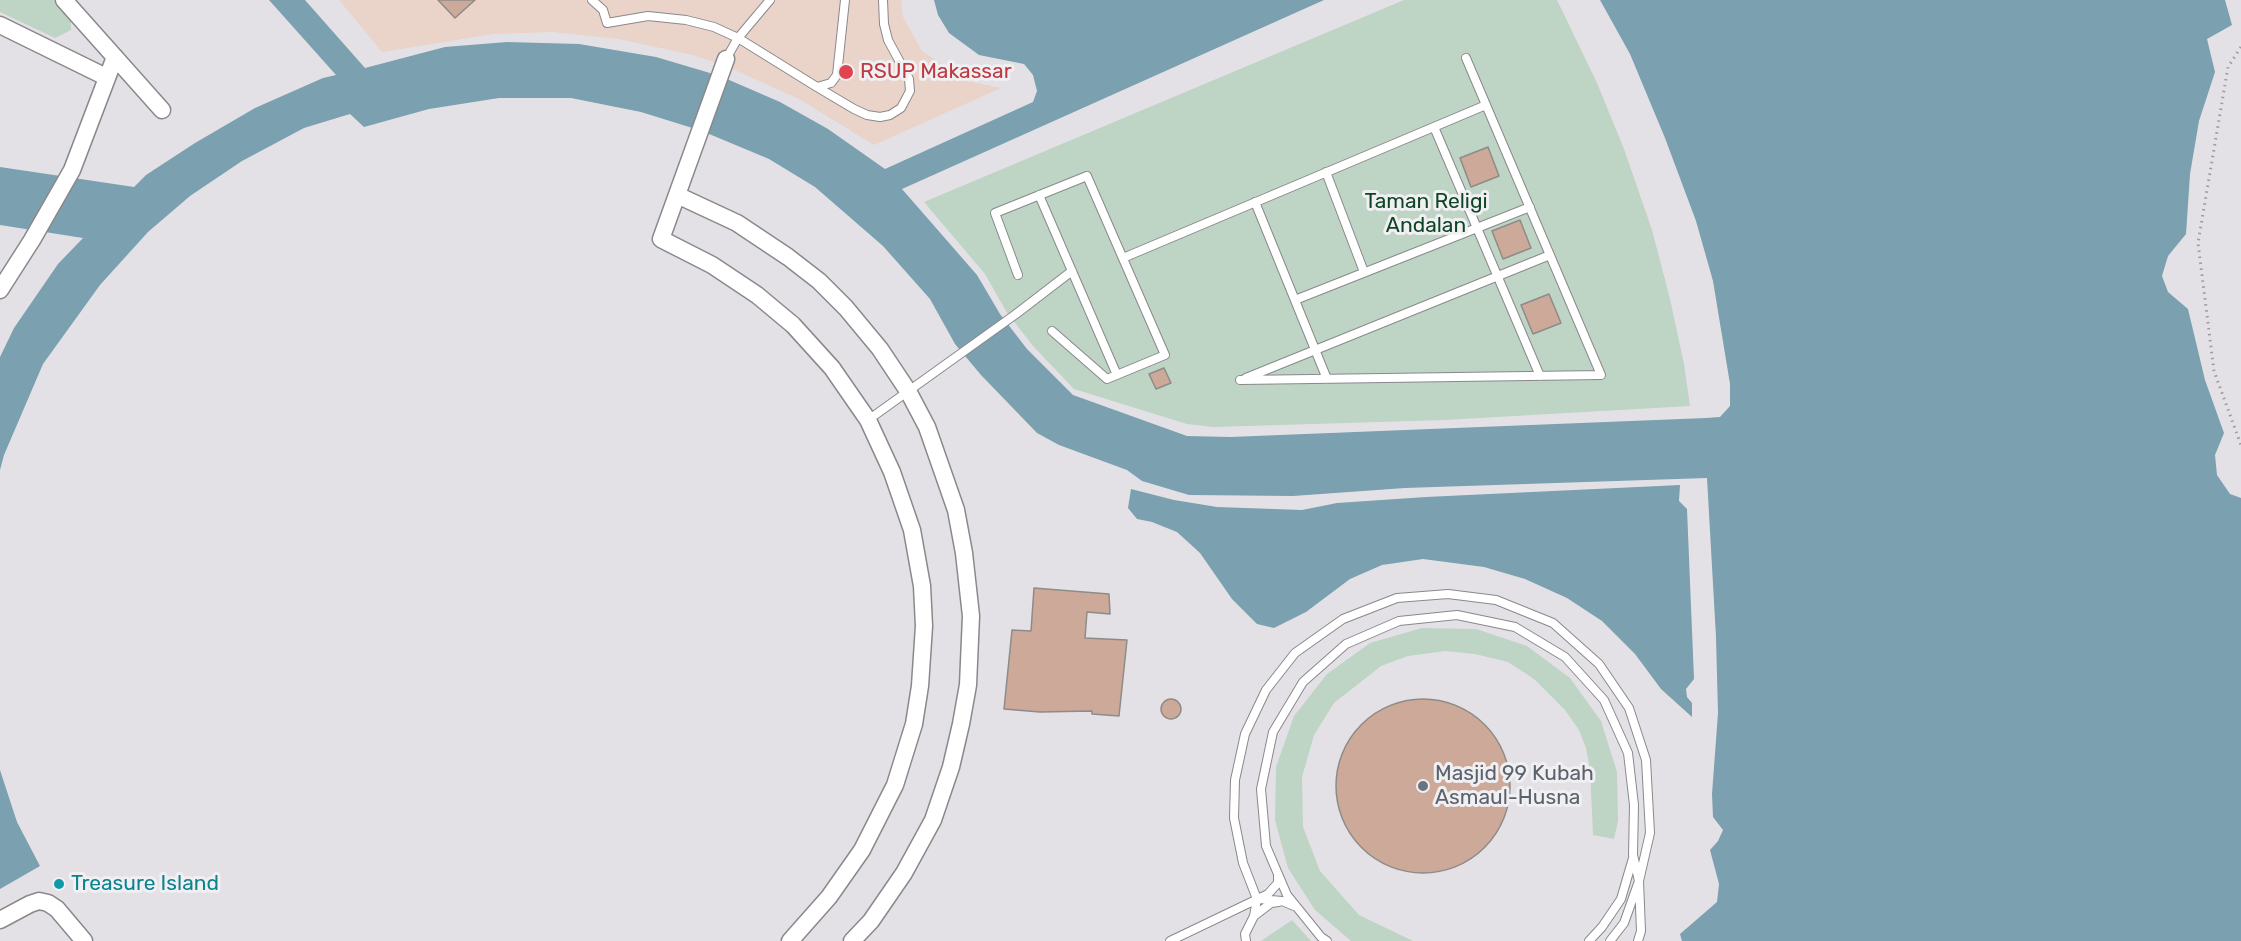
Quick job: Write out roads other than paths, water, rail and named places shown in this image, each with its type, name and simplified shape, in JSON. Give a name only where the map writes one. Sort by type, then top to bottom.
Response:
[{"type":"street","points":[[64,0],[162,110]]},
{"type":"street","points":[[0,25],[106,77]]},
{"type":"street","points":[[0,290],[72,170],[115,57]]},
{"type":"street","points":[[726,59],[661,239],[712,265],[757,295],[793,325],[832,368],[868,420],[892,472],[912,530],[922,596],[923,646],[920,686],[914,724],[905,757],[879,819],[862,850],[829,897],[790,941]]},
{"type":"street","points":[[677,195],[737,223],[788,257],[819,281],[846,308],[880,349],[908,391],[927,427],[956,510],[964,553],[971,616],[968,685],[962,724],[951,767],[933,820],[904,873],[871,921],[852,941]]},
{"type":"street","points":[[0,920],[30,904],[39,901],[48,903],[57,909],[84,941]]},
{"type":"lane","points":[[592,0],[603,10],[607,22],[648,16],[686,20],[714,27],[738,38],[854,110],[880,117],[890,115],[901,108],[910,91],[909,79],[888,40],[884,24],[883,0]]},
{"type":"lane","points":[[726,59],[738,38],[770,0]]},
{"type":"lane","points":[[817,87],[831,83],[837,75],[845,0]]},
{"type":"lane","points":[[1466,58],[1530,207],[1601,375],[1240,380],[1550,255]]},
{"type":"lane","points":[[1123,258],[1486,105]]},
{"type":"lane","points":[[1434,127],[1540,376]]},
{"type":"lane","points":[[1326,172],[1364,272]]},
{"type":"lane","points":[[1018,275],[995,213],[1087,176],[1165,355],[1107,379],[1052,331]]},
{"type":"lane","points":[[1039,195],[1117,375]]},
{"type":"lane","points":[[1255,202],[1327,379]]},
{"type":"lane","points":[[1295,300],[1530,207]]},
{"type":"lane","points":[[868,420],[944,367],[1072,271]]},
{"type":"lane","points":[[1246,941],[1245,934],[1254,916],[1257,899],[1243,863],[1234,818],[1235,780],[1245,734],[1266,690],[1295,653],[1343,619],[1397,598],[1448,594],[1496,600],[1553,623],[1599,664],[1629,708],[1646,760],[1650,833],[1639,881],[1624,923],[1610,941]]},
{"type":"lane","points":[[1328,941],[1321,937],[1287,896],[1266,846],[1261,789],[1274,732],[1303,682],[1346,644],[1400,621],[1458,615],[1515,627],[1565,657],[1604,700],[1628,753],[1634,805],[1634,855],[1639,881],[1641,931],[1638,941]]},
{"type":"lane","points":[[1589,941],[1602,927],[1621,899],[1634,855]]},
{"type":"lane","points":[[1170,941],[1269,894],[1278,883],[1278,873]]},
{"type":"lane","points":[[1251,884],[1258,891],[1269,894]]},
{"type":"lane","points":[[1257,899],[1282,901],[1297,908]]},
{"type":"lane","points":[[1254,916],[1271,903],[1282,901]]},
{"type":"water","points":[[269,0],[305,0],[365,68],[445,47],[507,42],[579,44],[656,57],[720,76],[780,102],[828,129],[885,169],[1033,102],[1037,91],[1033,75],[1024,64],[979,55],[949,33],[938,15],[934,0],[1324,0],[902,189],[977,275],[1000,314],[1027,349],[1073,395],[1187,436],[1230,437],[1706,418],[1720,417],[1730,406],[1730,384],[1713,281],[1696,221],[1630,54],[1600,0],[2225,0],[2232,25],[2207,39],[2215,72],[2199,121],[2190,174],[2186,234],[2168,256],[2162,276],[2168,292],[2188,309],[2205,380],[2224,433],[2215,455],[2217,475],[2230,494],[2241,498],[2241,941],[1682,941],[1680,934],[1717,902],[1719,884],[1710,850],[1718,841],[1723,830],[1713,817],[1712,794],[1718,713],[1707,478],[1405,488],[1293,496],[1189,495],[1142,481],[1127,470],[1059,445],[1037,433],[981,375],[955,344],[930,299],[883,246],[815,187],[769,159],[702,131],[641,112],[571,98],[499,98],[429,109],[364,127],[350,114],[304,128],[242,161],[190,196],[148,232],[100,285],[43,364],[4,455],[0,470],[0,357],[14,328],[58,264],[83,238],[0,225],[0,167],[134,187],[146,175],[195,143],[255,108],[323,78],[336,75]]},
{"type":"water","points":[[1680,485],[1679,501],[1687,509],[1694,679],[1686,689],[1687,697],[1692,703],[1692,717],[1661,689],[1635,654],[1602,621],[1567,598],[1525,579],[1484,567],[1423,559],[1382,565],[1350,579],[1306,612],[1274,628],[1257,624],[1232,599],[1200,553],[1177,532],[1137,519],[1128,508],[1131,489],[1174,500],[1217,507],[1302,510],[1337,503],[1426,497]]},
{"type":"water","points":[[0,770],[17,822],[40,866],[0,889]]},
{"type":"place","name":"RSUP Makassar","points":[[846,72]]},
{"type":"place","name":"Masjid 99 Kubah Asmaul-Husna","points":[[1423,786]]},
{"type":"place","name":"Treasure Island","points":[[59,884]]},
{"type":"park label","name":"Taman Religi Andalan","points":[[1426,214]]}]
